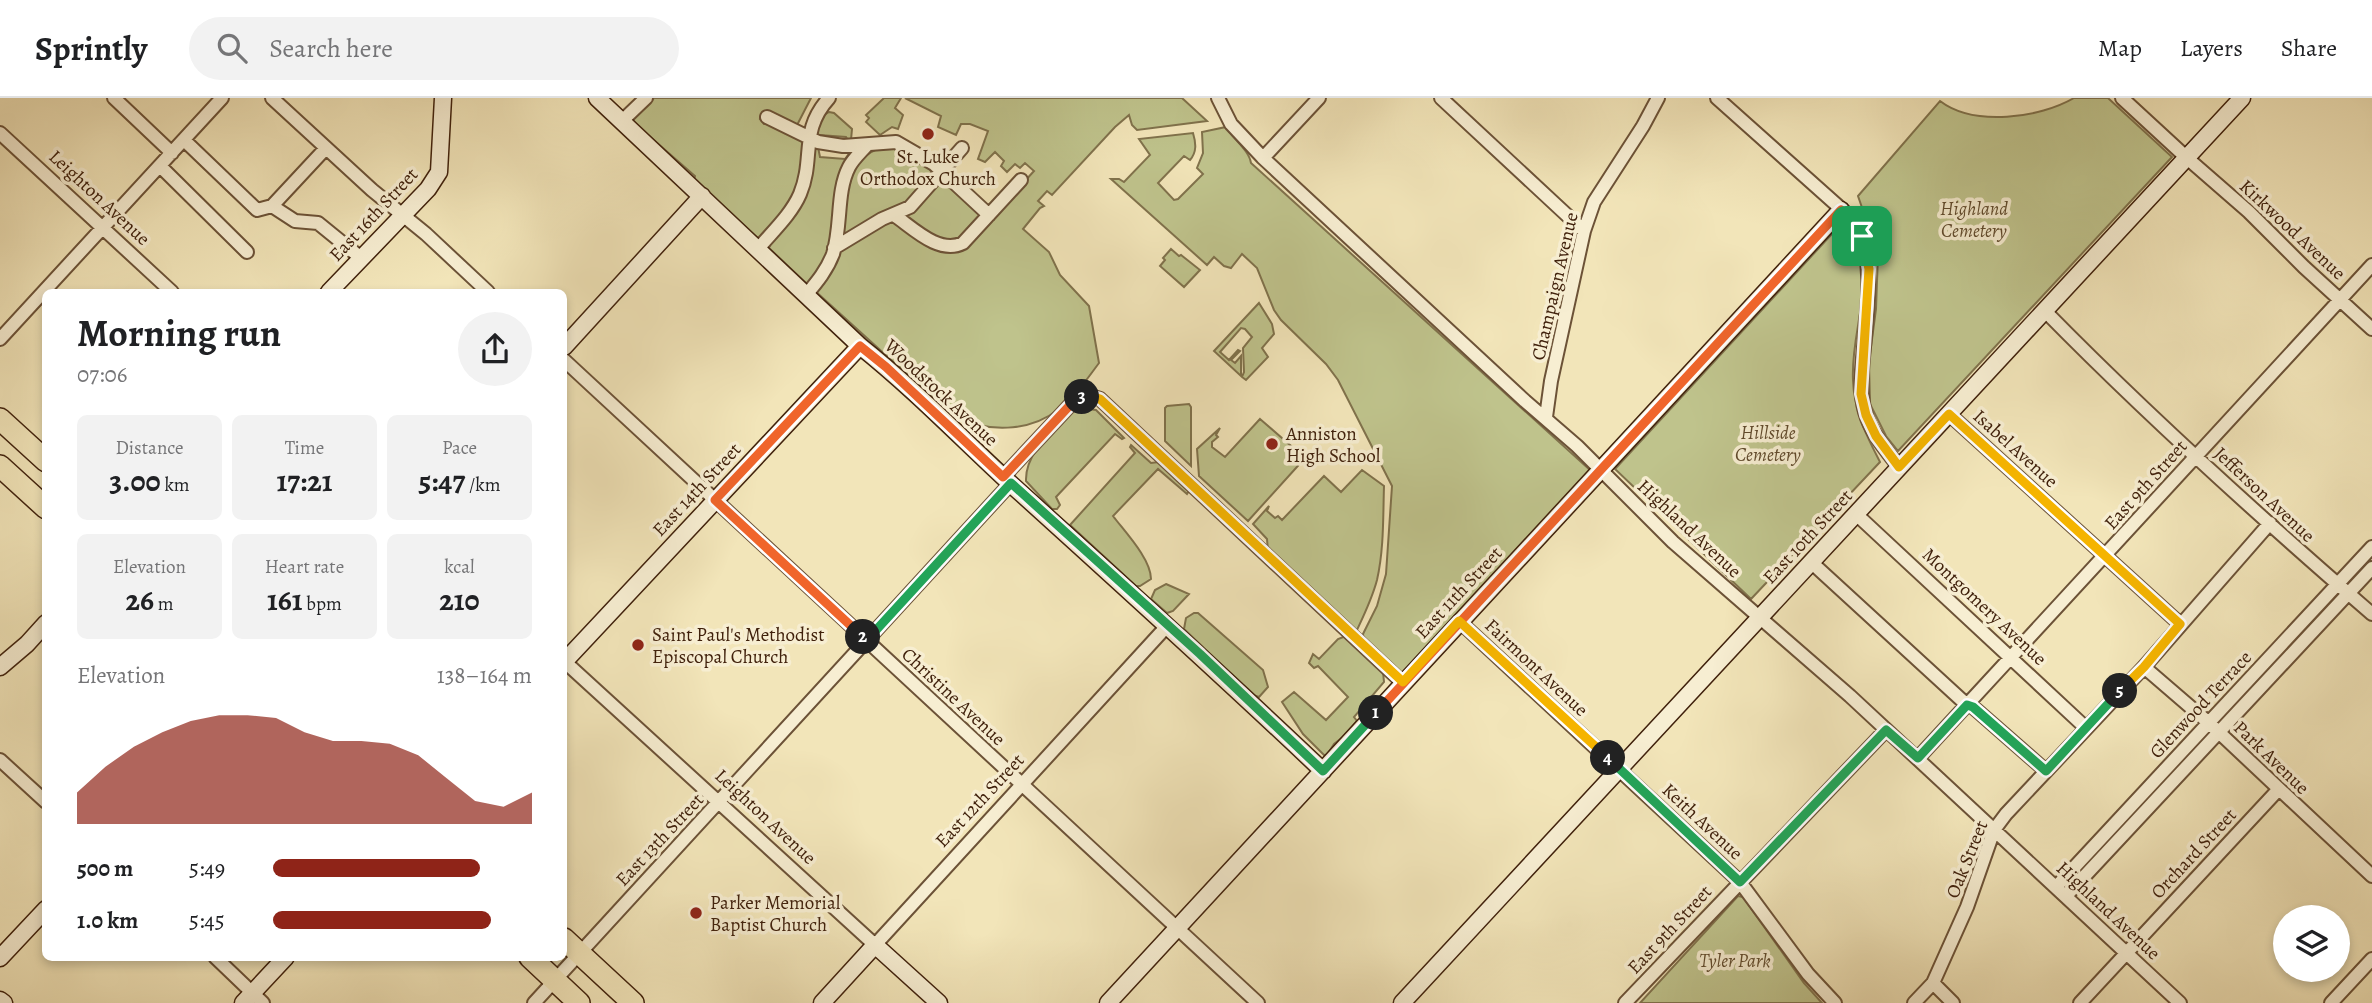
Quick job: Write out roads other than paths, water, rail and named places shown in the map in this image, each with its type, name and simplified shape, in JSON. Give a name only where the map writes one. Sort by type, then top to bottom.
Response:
[{"type":"highway","points":[[0,419],[42,457]]},
{"type":"highway","points":[[0,466],[42,504]]},
{"type":"highway","points":[[571,946],[633,1003]]},
{"type":"highway","points":[[534,961],[579,1003]]},
{"type":"street","points":[[114,98],[172,153]]},
{"type":"street","points":[[46,289],[222,98]]},
{"type":"street","points":[[272,98],[485,289]]},
{"type":"street","name":"East 16th Street","points":[[332,289],[428,189],[439,172],[443,98]]},
{"type":"street","name":"Woodstock Avenue","points":[[597,98],[860,346],[1200,654],[1323,771]]},
{"type":"street","points":[[622,121],[646,98]]},
{"type":"street","points":[[757,250],[799,196],[805,177],[811,126],[816,113],[829,98]]},
{"type":"street","name":"Highland Avenue","points":[[1218,98],[1231,124],[1263,158],[1525,401],[1546,417],[1673,542],[1850,695],[2180,1003]]},
{"type":"street","points":[[1263,158],[1320,98]]},
{"type":"street","points":[[1441,98],[1584,230]]},
{"type":"street","name":"Champaign Avenue","points":[[1546,417],[1551,381],[1584,230],[1594,202],[1643,127],[1658,98]]},
{"type":"street","points":[[1717,98],[1857,223],[1869,269],[1861,394],[1866,415],[1876,436],[1899,467]]},
{"type":"street","name":"Kirkwood Avenue","points":[[2122,98],[2249,212],[2372,329]]},
{"type":"street","name":"East 10th Street","points":[[1402,1003],[2242,98]]},
{"type":"street","points":[[767,117],[810,138],[843,146],[896,142],[943,171],[989,215]]},
{"type":"street","name":"Leighton Avenue","points":[[0,133],[169,289]]},
{"type":"street","points":[[184,140],[257,210],[272,206],[327,148]]},
{"type":"street","points":[[806,295],[824,272],[834,248],[839,231],[843,183],[849,165],[867,145]]},
{"type":"street","points":[[834,248],[882,219],[910,207],[962,148]]},
{"type":"street","points":[[160,166],[247,252]]},
{"type":"street","points":[[894,215],[939,244],[956,247],[963,243],[1021,180]]},
{"type":"street","points":[[567,344],[702,197]]},
{"type":"street","points":[[272,206],[295,221],[318,223],[362,258]]},
{"type":"street","name":"East 11th Street","points":[[1108,1003],[1841,210]]},
{"type":"street","name":"East 9th Street","points":[[1918,758],[2372,265]]},
{"type":"street","points":[[0,339],[42,293]]},
{"type":"street","name":"Jefferson Avenue","points":[[2045,311],[2110,377],[2320,571],[2372,614]]},
{"type":"street","name":"East 14th Street","points":[[567,658],[860,346]]},
{"type":"street","name":"Christine Avenue","points":[[567,363],[1258,1003]]},
{"type":"street","name":"East 13th Street","points":[[571,946],[720,802],[867,640],[1072,403],[1087,395],[1100,399],[1403,682]]},
{"type":"street","name":"Isabel Avenue","points":[[1949,414],[2180,624]]},
{"type":"street","name":"Montgomery Avenue","points":[[1856,514],[2086,728]]},
{"type":"street","name":"Oak Street","points":[[1914,1003],[1933,983],[1967,907],[1994,830],[2144,667],[2270,523]]},
{"type":"street","name":"Glenwood Terrace","points":[[2130,817],[2219,733],[2337,584],[2372,547]]},
{"type":"street","points":[[1811,562],[1967,705],[1973,707],[2046,771]]},
{"type":"street","name":"Glenwood Terrace","points":[[2061,891],[2130,817],[2209,723],[2263,676],[2372,568]]},
{"type":"street","name":"Fairmont Avenue","points":[[1459,621],[1619,769]]},
{"type":"street","name":"East 12th Street","points":[[822,1003],[1167,626]]},
{"type":"street","points":[[0,667],[42,627]]},
{"type":"street","name":"Leighton Avenue","points":[[567,664],[939,1003]]},
{"type":"street","name":"Park Avenue","points":[[2144,667],[2209,723],[2372,876]]},
{"type":"street","name":"East 9th Street","points":[[1625,1003],[1886,730]]},
{"type":"street","points":[[0,760],[42,798]]},
{"type":"street","name":"Keith Avenue","points":[[1619,769],[1740,882],[1808,974],[1835,1003]]},
{"type":"street","name":"Orchard Street","points":[[2080,1003],[2278,790]]},
{"type":"street","points":[[0,958],[42,913]]},
{"type":"street","points":[[2331,1003],[2372,959]]},
{"type":"street","points":[[219,961],[253,999],[283,961]]},
{"type":"street","name":"East 13th Street","points":[[534,1003],[555,981],[564,961]]},
{"type":"street","points":[[1933,983],[1953,1003]]},
{"type":"place","name":"St. Luke Orthodox Church","points":[[928,134]]},
{"type":"place","name":"Anniston High School","points":[[1272,444]]},
{"type":"place","name":"Saint Paul's Methodist Episcopal Church","points":[[638,645]]},
{"type":"place","name":"Parker Memorial Baptist Church","points":[[696,913]]},
{"type":"park label","name":"Highland Cemetery","points":[[1974,219]]},
{"type":"park label","name":"Hillside Cemetery","points":[[1768,443]]},
{"type":"park label","name":"Tyler Park","points":[[1735,960]]}]
